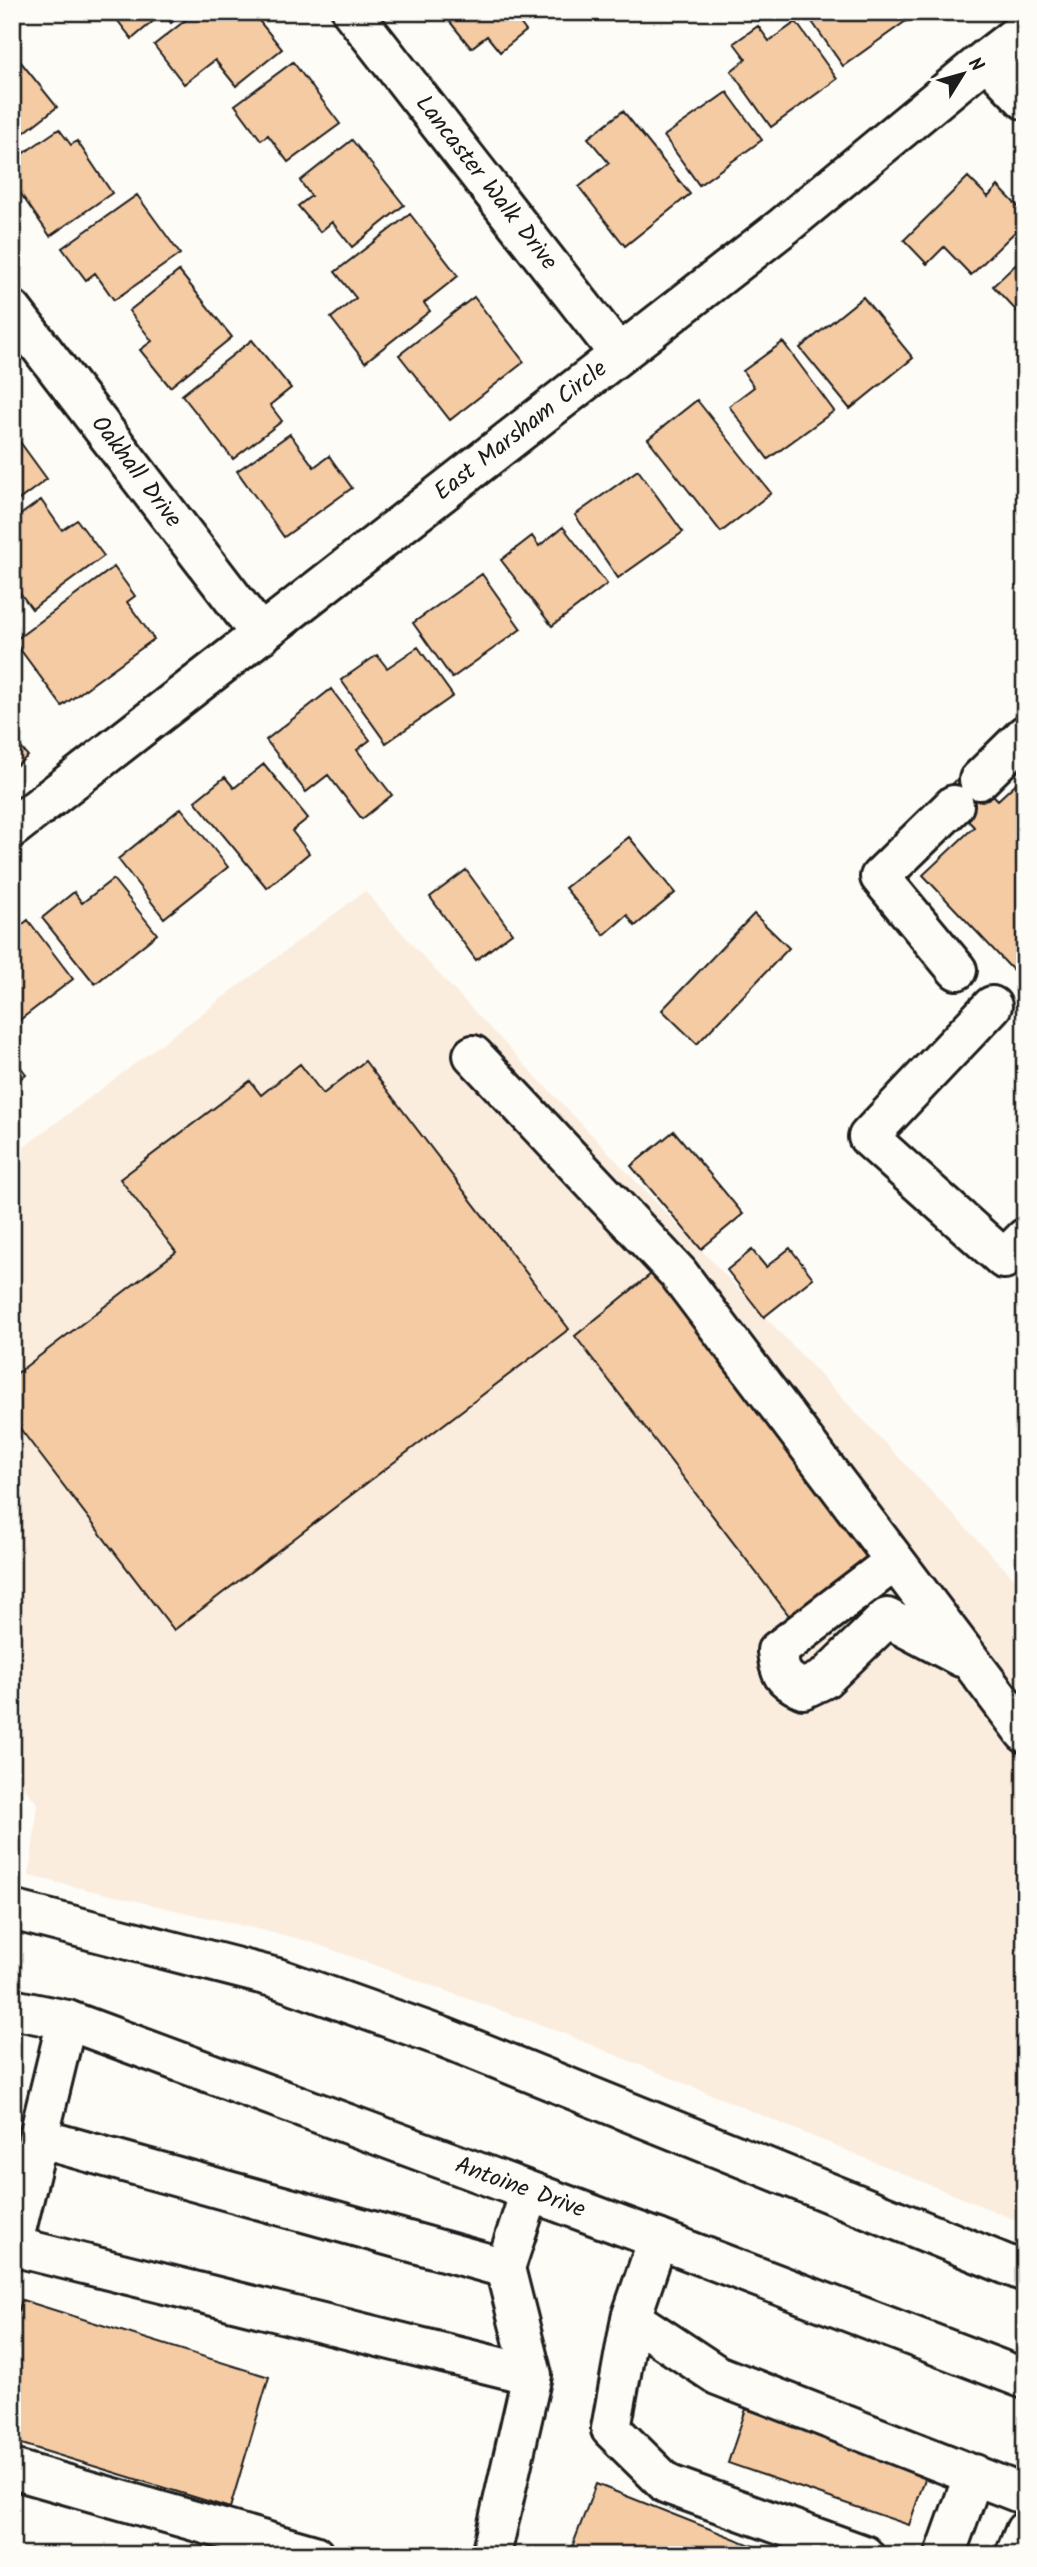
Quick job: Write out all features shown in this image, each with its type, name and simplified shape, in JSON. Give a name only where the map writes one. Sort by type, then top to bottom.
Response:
[{"type":"street","name":"Lancaster Walk Drive","points":[[352,12],[619,354]]},
{"type":"street","name":"East Marsham Circle","points":[[12,828],[784,226],[986,59],[1025,30]]},
{"type":"street","points":[[986,59],[1025,100]]},
{"type":"street","name":"Oakhall Drive","points":[[12,310],[261,635]]},
{"type":"street","points":[[957,970],[880,877],[1025,735]]},
{"type":"street","points":[[992,1006],[869,1138],[1004,1259],[1025,1238]]},
{"type":"street","points":[[473,1055],[678,1273],[1025,1733]]},
{"type":"street","points":[[895,1561],[777,1651],[780,1673],[790,1683],[803,1689],[824,1679],[887,1618],[972,1663]]},
{"type":"street","points":[[12,1910],[277,1978],[443,2037],[1025,2272]]},
{"type":"street","name":"Antoine Drive","points":[[12,2009],[67,2021],[658,2239],[1025,2379]]},
{"type":"street","points":[[67,2021],[12,2246],[532,2375]]},
{"type":"street","points":[[38,2138],[505,2267]]},
{"type":"street","points":[[491,2555],[532,2375],[505,2267],[530,2192]]},
{"type":"street","points":[[658,2239],[631,2318],[611,2429],[667,2484],[864,2555]]},
{"type":"street","points":[[631,2318],[717,2375],[1025,2495]]},
{"type":"street","points":[[12,2469],[314,2555]]},
{"type":"street","points":[[945,2555],[974,2474]]},
{"type":"street","points":[[1015,2555],[1025,2531]]},
{"type":"shaded area","points":[[365,891],[433,968],[1025,1590],[1025,2224],[555,2030],[308,1941],[29,1876],[38,1804],[12,1774],[12,1156]]},
{"type":"building","points":[[111,12],[184,12],[171,23],[163,13],[132,39]]},
{"type":"building","points":[[196,12],[252,12],[282,49],[236,86],[215,60],[184,84],[154,45]]},
{"type":"building","points":[[442,12],[517,12],[514,15],[526,31],[500,52],[487,36],[471,48]]},
{"type":"building","points":[[813,12],[900,12],[906,21],[843,66],[808,16]]},
{"type":"building","points":[[796,22],[837,79],[771,127],[731,71],[746,59],[734,43],[758,26],[769,41]]},
{"type":"building","points":[[12,51],[57,107],[12,142]]},
{"type":"building","points":[[293,62],[340,124],[288,162],[268,135],[261,140],[235,105]]},
{"type":"building","points":[[727,92],[762,140],[699,185],[664,136]]},
{"type":"building","points":[[623,111],[690,194],[625,246],[579,187],[609,163],[588,138]]},
{"type":"building","points":[[59,129],[71,145],[77,141],[112,193],[50,236],[12,181],[12,161]]},
{"type":"building","points":[[352,140],[404,205],[352,247],[332,222],[320,232],[298,206],[311,196],[300,181]]},
{"type":"building","points":[[968,177],[988,197],[998,186],[1025,214],[1025,222],[971,275],[944,247],[927,264],[904,240]]},
{"type":"building","points":[[137,195],[180,254],[114,300],[95,273],[86,280],[62,248]]},
{"type":"building","points":[[410,214],[458,276],[424,303],[430,311],[365,362],[331,318],[356,298],[335,272]]},
{"type":"building","points":[[1025,256],[1025,320],[993,286]]},
{"type":"building","points":[[179,271],[232,337],[170,387],[140,350],[152,341],[129,311]]},
{"type":"building","points":[[474,297],[524,362],[450,420],[399,355]]},
{"type":"building","points":[[863,297],[913,358],[850,409],[800,348]]},
{"type":"building","points":[[252,340],[291,388],[270,405],[282,421],[233,459],[182,395]]},
{"type":"building","points":[[783,342],[834,411],[768,459],[729,406],[754,387],[743,371]]},
{"type":"building","points":[[697,400],[771,493],[721,532],[648,439]]},
{"type":"building","points":[[12,431],[47,479],[12,505]]},
{"type":"building","points":[[290,434],[314,467],[329,456],[352,488],[284,537],[237,471]]},
{"type":"building","points":[[638,470],[683,532],[618,578],[575,515]]},
{"type":"building","points":[[41,500],[62,530],[77,520],[104,556],[32,609],[12,582],[12,521]]},
{"type":"building","points":[[563,527],[607,584],[552,626],[501,560],[532,536],[539,546]]},
{"type":"building","points":[[114,567],[135,596],[127,602],[154,639],[62,706],[14,641]]},
{"type":"building","points":[[482,574],[521,629],[452,678],[413,623]]},
{"type":"building","points":[[418,647],[453,696],[386,743],[341,680],[377,655],[387,668]]},
{"type":"building","points":[[331,689],[370,740],[357,750],[392,795],[362,819],[328,775],[306,792],[266,740]]},
{"type":"building","points":[[12,737],[28,756],[12,769]]},
{"type":"building","points":[[264,764],[308,818],[292,831],[309,853],[267,888],[195,801],[225,777],[234,788]]},
{"type":"building","points":[[968,769],[998,800],[1025,775],[1025,983],[923,875],[974,827],[943,793]]},
{"type":"building","points":[[181,808],[228,867],[164,918],[118,859]]},
{"type":"building","points":[[629,837],[675,893],[635,926],[627,915],[604,935],[565,888]]},
{"type":"building","points":[[466,870],[512,933],[476,960],[430,897]]},
{"type":"building","points":[[113,879],[157,934],[95,984],[42,918],[74,892],[82,903]]},
{"type":"building","points":[[754,914],[789,948],[697,1044],[662,1010]]},
{"type":"building","points":[[28,920],[73,979],[12,1026],[12,933]]},
{"type":"building","points":[[12,1056],[26,1074],[12,1085]]},
{"type":"building","points":[[365,1061],[569,1329],[174,1630],[12,1418],[12,1377],[176,1252],[120,1179],[250,1081],[261,1095],[300,1064],[323,1094]]},
{"type":"building","points":[[674,1131],[743,1214],[701,1249],[631,1166]]},
{"type":"building","points":[[790,1248],[813,1278],[764,1317],[727,1270],[752,1250],[766,1267]]},
{"type":"building","points":[[656,1270],[877,1552],[791,1618],[575,1336]]},
{"type":"building","points":[[22,2300],[269,2377],[230,2508],[12,2441],[12,2331]]},
{"type":"building","points":[[746,2409],[928,2470],[909,2525],[728,2463]]},
{"type":"building","points":[[596,2484],[776,2555],[569,2555]]}]
